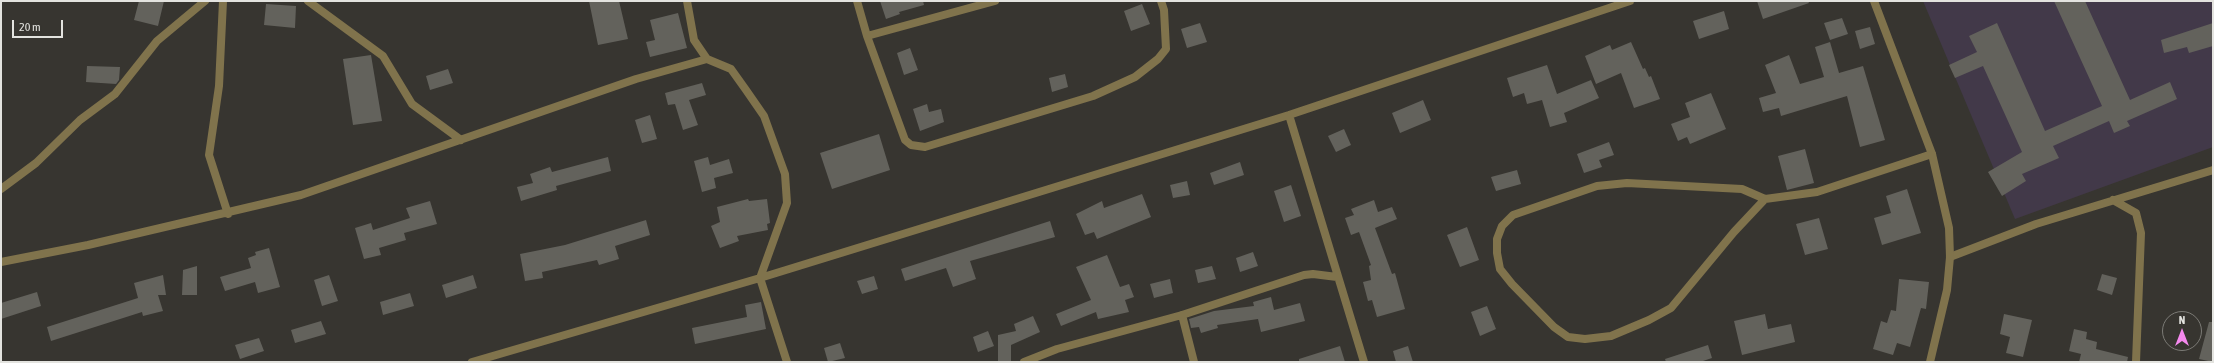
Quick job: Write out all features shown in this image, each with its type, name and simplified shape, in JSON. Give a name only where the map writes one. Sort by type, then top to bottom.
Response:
[{"type":"street","points":[[1,189],[36,163],[80,120],[115,94],[157,41],[205,1]]},
{"type":"street","points":[[223,1],[219,86],[209,155],[228,214]]},
{"type":"street","points":[[308,1],[383,56],[412,104],[461,140]]},
{"type":"street","points":[[687,1],[694,40],[707,59],[731,69],[764,116],[785,174],[787,203],[760,278],[787,362]]},
{"type":"street","points":[[857,1],[867,36],[905,140],[911,145],[925,147],[1093,96],[1135,77],[1158,59],[1166,49],[1164,10],[1161,1]]},
{"type":"street","points":[[867,36],[995,1]]},
{"type":"street","points":[[472,362],[760,278],[1289,115],[1630,1]]},
{"type":"street","points":[[1874,1],[1932,154],[1949,228],[1950,257],[1947,290],[1930,362]]},
{"type":"street","points":[[1,262],[228,214],[301,195],[636,79],[707,59]]},
{"type":"street","points":[[1289,115],[1337,278],[1364,362]]},
{"type":"street","points":[[1765,199],[1734,232],[1671,308],[1649,320],[1611,336],[1585,339],[1568,337],[1554,327],[1512,284],[1500,269],[1497,253],[1498,238],[1502,226],[1513,214],[1597,186],[1627,183],[1742,189],[1765,199],[1817,192],[1932,154]]},
{"type":"street","points":[[1950,257],[2036,224],[2213,170]]},
{"type":"street","points":[[2113,200],[2136,213],[2141,233],[2136,362]]},
{"type":"street","points":[[1024,362],[1057,349],[1182,315],[1304,275],[1313,274],[1337,278]]},
{"type":"street","points":[[1182,315],[1194,362]]},
{"type":"shaded area","points":[[1923,1],[2213,1],[2213,147],[2015,219]]},
{"type":"building","points":[[139,1],[164,1],[158,26],[134,20]]},
{"type":"building","points":[[589,1],[619,1],[628,39],[598,45]]},
{"type":"building","points":[[880,1],[923,1],[924,5],[899,12],[900,14],[886,19]]},
{"type":"building","points":[[1757,1],[1808,1],[1809,3],[1763,19]]},
{"type":"building","points":[[2054,1],[2085,1],[2130,100],[2170,82],[2177,99],[2127,121],[2130,126],[2114,133],[2109,121],[2053,146],[2059,158],[2022,174],[2026,181],[2002,196],[1988,172],[2022,152],[1983,66],[1955,78],[1949,65],[1977,52],[1969,36],[1997,23],[2045,131],[2102,106]]},
{"type":"building","points":[[266,4],[296,6],[295,28],[264,25]]},
{"type":"building","points":[[1142,4],[1150,24],[1131,31],[1124,11]]},
{"type":"building","points":[[1724,11],[1729,29],[1699,39],[1693,21]]},
{"type":"building","points":[[678,13],[687,48],[650,57],[646,42],[655,40],[650,20]]},
{"type":"building","points":[[1842,18],[1848,34],[1830,40],[1824,23]]},
{"type":"building","points":[[1200,23],[1207,42],[1187,48],[1181,29]]},
{"type":"building","points":[[2213,23],[2213,46],[2189,53],[2187,47],[2164,53],[2161,40]]},
{"type":"building","points":[[1870,27],[1875,44],[1860,49],[1855,31]]},
{"type":"building","points":[[1631,42],[1643,69],[1645,68],[1649,77],[1651,76],[1660,99],[1634,108],[1621,73],[1596,84],[1585,56],[1610,45],[1612,50]]},
{"type":"building","points":[[1830,42],[1839,73],[1863,66],[1885,140],[1860,147],[1847,96],[1781,116],[1779,108],[1763,112],[1759,98],[1776,93],[1765,65],[1789,55],[1800,84],[1824,77],[1815,47]]},
{"type":"building","points":[[910,48],[918,70],[904,75],[897,53]]},
{"type":"building","points":[[371,55],[382,121],[353,125],[343,59]]},
{"type":"building","points":[[1547,65],[1557,94],[1591,80],[1599,98],[1564,113],[1567,122],[1550,127],[1542,100],[1527,104],[1524,93],[1513,97],[1507,78]]},
{"type":"building","points":[[87,66],[120,67],[119,80],[116,84],[86,82]]},
{"type":"building","points":[[448,69],[453,83],[430,90],[426,76]]},
{"type":"building","points":[[1065,74],[1068,87],[1052,92],[1049,78]]},
{"type":"building","points":[[702,83],[706,95],[689,100],[698,125],[683,130],[675,104],[668,105],[665,93]]},
{"type":"building","points":[[1711,93],[1726,129],[1690,144],[1687,137],[1678,141],[1671,124],[1690,117],[1685,103]]},
{"type":"building","points":[[1423,100],[1431,120],[1400,133],[1392,113]]},
{"type":"building","points":[[927,104],[929,112],[941,109],[944,122],[920,131],[913,109]]},
{"type":"building","points":[[650,115],[657,139],[642,143],[635,120]]},
{"type":"building","points":[[1344,129],[1351,145],[1336,152],[1328,136]]},
{"type":"building","points":[[879,134],[890,170],[832,189],[820,153]]},
{"type":"building","points":[[1609,142],[1614,155],[1599,160],[1602,167],[1584,173],[1577,154]]},
{"type":"building","points":[[1805,149],[1814,183],[1787,190],[1778,156]]},
{"type":"building","points":[[608,157],[611,171],[556,186],[557,190],[521,201],[517,187],[533,183],[530,174],[550,167],[552,172]]},
{"type":"building","points":[[708,157],[710,165],[729,159],[733,173],[714,178],[716,188],[702,192],[694,161]]},
{"type":"building","points":[[1240,162],[1244,175],[1214,185],[1210,173]]},
{"type":"building","points":[[1517,170],[1521,184],[1496,191],[1491,177]]},
{"type":"building","points":[[1187,181],[1190,195],[1173,198],[1170,185]]},
{"type":"building","points":[[1291,185],[1301,216],[1284,222],[1274,191]]},
{"type":"building","points":[[1907,189],[1921,233],[1882,245],[1874,218],[1891,213],[1886,196]]},
{"type":"building","points":[[1142,194],[1151,217],[1097,239],[1094,232],[1085,235],[1076,214],[1102,201],[1104,208]]},
{"type":"building","points":[[748,199],[749,201],[767,199],[770,223],[767,224],[768,230],[737,236],[739,241],[720,248],[711,226],[720,222],[717,207]]},
{"type":"building","points":[[1374,200],[1378,212],[1392,207],[1397,219],[1375,228],[1392,274],[1395,273],[1405,309],[1377,317],[1372,300],[1368,301],[1363,282],[1371,280],[1369,266],[1371,265],[1359,232],[1351,235],[1345,218],[1354,215],[1351,209]]},
{"type":"building","points":[[430,201],[437,224],[404,233],[406,240],[379,248],[381,255],[364,259],[355,228],[371,223],[373,230],[410,218],[406,208]]},
{"type":"building","points":[[1819,218],[1828,249],[1805,255],[1796,224]]},
{"type":"building","points":[[646,220],[650,235],[615,246],[619,259],[599,265],[597,260],[542,272],[543,278],[525,281],[520,254],[565,245]]},
{"type":"building","points":[[1050,221],[1055,237],[970,261],[976,279],[953,287],[946,268],[905,281],[901,269]]},
{"type":"building","points":[[1467,227],[1479,260],[1460,267],[1447,235]]},
{"type":"building","points":[[269,248],[280,287],[258,293],[255,282],[225,291],[220,277],[251,268],[248,258],[256,255],[255,252]]},
{"type":"building","points":[[1253,252],[1258,266],[1240,272],[1236,258]]},
{"type":"building","points":[[1107,255],[1120,287],[1129,284],[1134,297],[1125,300],[1129,312],[1098,319],[1096,312],[1061,326],[1056,314],[1091,300],[1076,267]]},
{"type":"building","points":[[197,266],[197,295],[182,295],[183,270]]},
{"type":"building","points":[[1212,266],[1216,279],[1198,283],[1195,270]]},
{"type":"building","points":[[2102,274],[2117,278],[2112,295],[2097,290]]},
{"type":"building","points":[[163,275],[166,295],[158,295],[163,311],[143,316],[142,312],[51,341],[47,327],[138,298],[134,283]]},
{"type":"building","points":[[329,275],[338,301],[322,306],[314,280]]},
{"type":"building","points":[[473,275],[477,288],[446,298],[442,285]]},
{"type":"building","points":[[874,276],[878,289],[862,294],[857,281]]},
{"type":"building","points":[[1170,279],[1173,293],[1154,298],[1150,284]]},
{"type":"building","points":[[1899,279],[1929,282],[1926,309],[1921,308],[1910,347],[1897,343],[1893,355],[1873,349],[1881,321],[1887,323],[1891,310],[1896,311]]},
{"type":"building","points":[[37,292],[41,306],[1,319],[1,303]]},
{"type":"building","points":[[410,293],[414,306],[383,315],[380,302]]},
{"type":"building","points":[[1271,297],[1274,310],[1300,303],[1305,321],[1261,332],[1258,319],[1217,325],[1218,328],[1201,333],[1199,327],[1191,328],[1189,319],[1214,311],[1254,306],[1253,302]]},
{"type":"building","points":[[761,302],[766,329],[695,344],[692,328],[747,317],[745,305]]},
{"type":"building","points":[[1487,306],[1496,329],[1480,336],[1471,312]]},
{"type":"building","points":[[1765,314],[1768,329],[1791,324],[1795,342],[1742,355],[1734,321]]},
{"type":"building","points":[[2004,314],[2032,320],[2023,357],[2006,353],[2010,337],[2000,334]]},
{"type":"building","points":[[1033,316],[1040,332],[1011,345],[1011,362],[998,362],[998,335],[1016,331],[1014,324]]},
{"type":"building","points":[[321,321],[326,334],[295,343],[291,330]]},
{"type":"building","points":[[2209,322],[2213,322],[2213,362],[2199,359]]},
{"type":"building","points":[[2074,329],[2087,332],[2086,339],[2097,342],[2096,349],[2128,357],[2127,362],[2079,362],[2081,354],[2069,351]]},
{"type":"building","points":[[988,331],[994,346],[978,352],[973,337]]},
{"type":"building","points":[[259,338],[264,351],[240,359],[235,345]]},
{"type":"building","points":[[840,343],[845,358],[828,362],[824,348]]},
{"type":"building","points":[[1708,345],[1712,358],[1700,362],[1666,362],[1665,359]]},
{"type":"building","points":[[1340,346],[1345,362],[1299,362],[1299,359]]},
{"type":"building","points":[[1408,346],[1413,362],[1396,362],[1393,351]]}]
